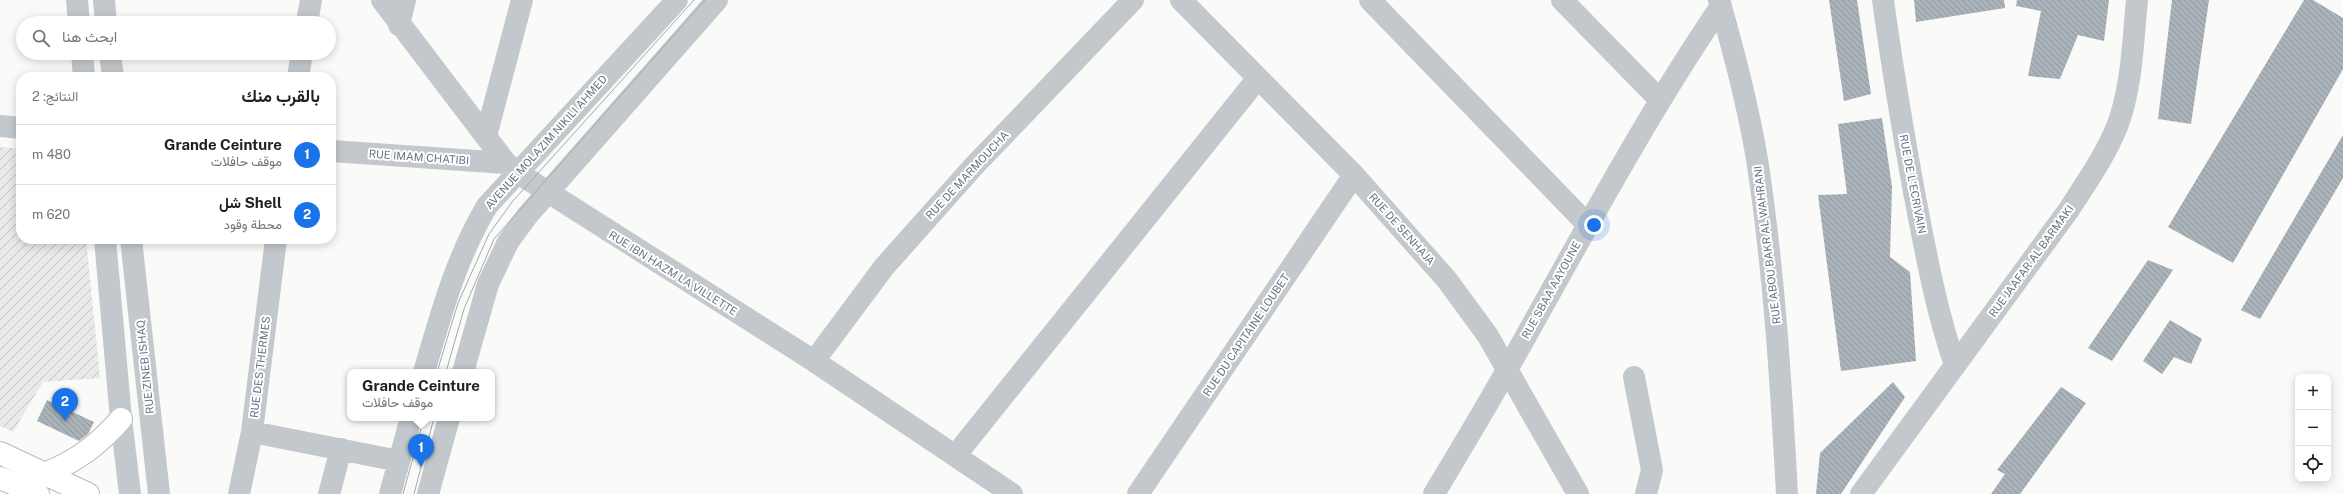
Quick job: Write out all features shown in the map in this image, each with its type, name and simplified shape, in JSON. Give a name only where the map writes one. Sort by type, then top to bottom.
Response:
[{"type":"main road","points":[[47,473],[72,463],[104,438],[120,419]]},
{"type":"main road","points":[[0,453],[47,473],[88,494]]},
{"type":"main road","points":[[0,478],[38,494]]},
{"type":"street","points":[[77,0],[78,16]]},
{"type":"street","points":[[104,0],[105,16]]},
{"type":"street","points":[[308,16],[311,0]]},
{"type":"street","name":"RUE IBN HAZM LA VILLETTE","points":[[382,0],[512,168],[547,193],[814,361],[1012,494]]},
{"type":"street","points":[[400,25],[405,0]]},
{"type":"street","points":[[486,136],[522,0]]},
{"type":"street","name":"AVENUE MOLAZIM NIKILI AHMED","points":[[425,369],[457,264],[469,236],[512,168],[677,0]]},
{"type":"street","points":[[464,369],[488,284],[500,258],[527,216],[718,0]]},
{"type":"street","name":"RUE DE MARMOUCHA","points":[[814,361],[884,267],[973,167],[1133,0]]},
{"type":"street","name":"RUE DE SENHAJA","points":[[1181,0],[1354,175],[1447,280],[1473,314],[1508,368],[1570,489]]},
{"type":"street","points":[[1370,0],[1587,224]]},
{"type":"street","points":[[1562,0],[1660,100]]},
{"type":"street","name":"RUE DE L'ECRIVAIN","points":[[1883,0],[1897,99],[1928,265],[1942,327],[1955,365]]},
{"type":"street","name":"RUE JAAFAR AL BARMAKI","points":[[1861,494],[2068,211],[2099,162],[2118,123],[2128,81],[2137,0]]},
{"type":"street","name":"RUE SBAA AAYOUNE","points":[[1434,494],[1508,368],[1587,224],[1660,100],[1720,3]]},
{"type":"street","name":"RUE ABOU BAKR AL WAHRANI","points":[[1720,3],[1740,80],[1756,158],[1770,260],[1782,399],[1787,494]]},
{"type":"street","points":[[83,60],[84,72]]},
{"type":"street","points":[[111,60],[112,72]]},
{"type":"street","points":[[299,72],[301,60]]},
{"type":"street","points":[[955,456],[1258,78]]},
{"type":"street","points":[[0,126],[16,128]]},
{"type":"street","name":"RUE IMAM CHATIBI","points":[[336,151],[512,168]]},
{"type":"street","name":"RUE DU CAPITAINE LOUBET","points":[[1138,494],[1354,175]]},
{"type":"street","points":[[105,244],[120,419],[130,494]]},
{"type":"street","name":"RUE ZINEB ISHAQ","points":[[132,244],[160,494]]},
{"type":"street","name":"RUE DES THERMES","points":[[239,494],[252,432],[275,244]]},
{"type":"street","points":[[1634,377],[1652,470],[1646,494]]},
{"type":"street","points":[[390,494],[410,421]]},
{"type":"street","points":[[428,494],[448,421]]},
{"type":"street","points":[[252,432],[399,461]]},
{"type":"street","points":[[329,494],[340,450]]},
{"type":"shaded area","points":[[0,147],[16,149],[16,244],[87,244],[100,378],[43,382],[13,432],[0,426]]},
{"type":"building","points":[[1829,0],[1857,0],[1871,94],[1844,101]]},
{"type":"building","points":[[1914,0],[2004,0],[2005,8],[1916,22]]},
{"type":"building","points":[[2017,0],[2109,0],[2104,41],[2078,35],[2060,79],[2028,76],[2041,11],[2016,6]]},
{"type":"building","points":[[2172,0],[2209,0],[2191,124],[2158,119]]},
{"type":"building","points":[[2304,0],[2313,0],[2343,18],[2343,69],[2233,263],[2168,227]]},
{"type":"building","points":[[1882,118],[1892,187],[1890,257],[1910,272],[1916,361],[1841,371],[1818,195],[1847,194],[1838,124]]},
{"type":"building","points":[[2343,135],[2343,178],[2260,319],[2241,310]]},
{"type":"building","points":[[2148,260],[2173,270],[2112,361],[2088,348]]},
{"type":"building","points":[[2170,320],[2202,339],[2191,364],[2174,357],[2162,374],[2143,361]]},
{"type":"building","points":[[1893,382],[1905,397],[1841,494],[1816,494],[1820,453]]},
{"type":"building","points":[[2061,387],[2086,403],[2020,494],[1991,494],[2005,474],[1997,470]]},
{"type":"building","points":[[47,400],[94,422],[88,434],[79,441],[37,421]]},
{"type":"tram line","points":[[438,369],[458,303],[489,234],[512,202],[694,0]]},
{"type":"tram line","points":[[447,369],[464,309],[494,239],[705,0]]},
{"type":"tram line","points":[[403,494],[423,421]]},
{"type":"tram line","points":[[414,494],[433,421]]},
{"type":"place","name":"Shell شل","points":[[65,421]]},
{"type":"place","name":"Grande Ceinture","points":[[421,467]]}]
